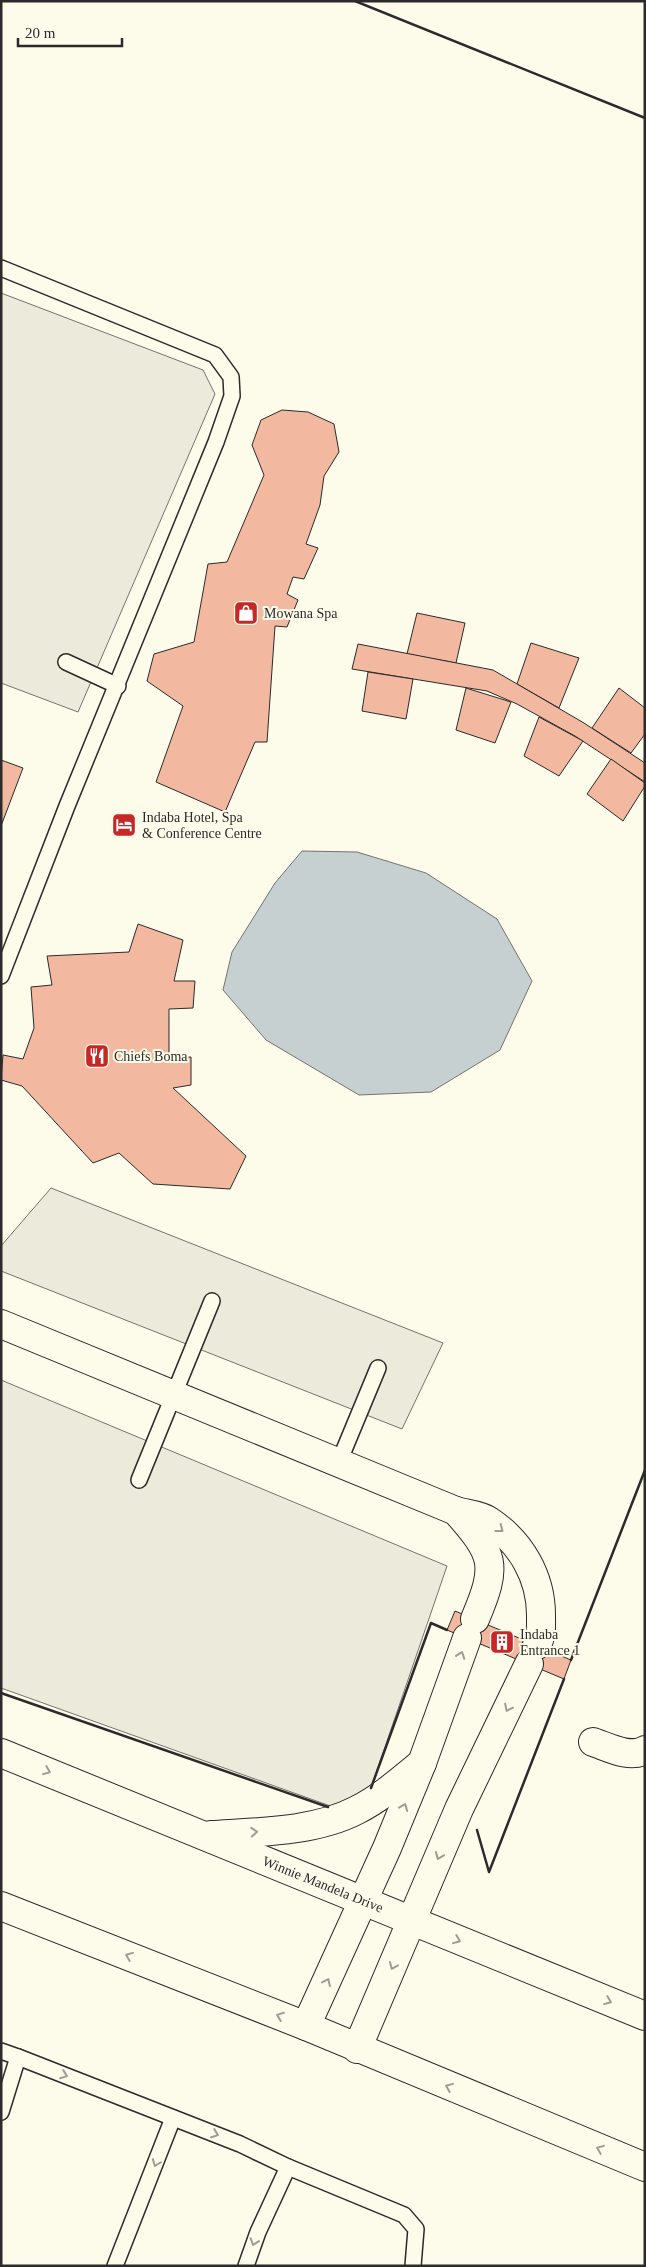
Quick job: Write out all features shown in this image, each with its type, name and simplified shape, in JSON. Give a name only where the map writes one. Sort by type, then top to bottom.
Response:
[{"type":"street","points":[[1,1324],[456,1511],[488,1519],[511,1537],[533,1570],[541,1600],[541,1636],[459,1808],[357,2049]]},
{"type":"street","points":[[306,2026],[365,1901],[422,1763],[490,1576],[488,1558],[479,1538],[456,1511]]},
{"type":"street","points":[[593,1742],[628,1753],[640,1753],[645,1750]]},
{"type":"street","name":"Winnie Mandela Drive","points":[[1,1753],[645,2016]]},
{"type":"street","points":[[205,1836],[302,1828],[349,1814],[382,1796],[422,1763]]},
{"type":"street","points":[[1,1906],[306,2026],[357,2049],[645,2167]]},
{"type":"lane","points":[[1,268],[215,355],[231,377],[232,396],[216,442],[118,686],[67,806],[1,976]]},
{"type":"lane","points":[[66,662],[118,686]]},
{"type":"lane","points":[[140,1480],[212,1301]]},
{"type":"lane","points":[[338,1462],[378,1368]]},
{"type":"lane","points":[[1,2050],[240,2144],[288,2167],[404,2215],[416,2229],[413,2266]]},
{"type":"lane","points":[[1,2112],[18,2057]]},
{"type":"lane","points":[[114,2266],[173,2118]]},
{"type":"lane","points":[[246,2266],[258,2232],[288,2167]]},
{"type":"shaded area","points":[[1,293],[203,370],[215,394],[78,712],[1,683]]},
{"type":"shaded area","points":[[302,851],[357,852],[426,873],[497,919],[532,981],[500,1050],[431,1092],[359,1095],[266,1040],[223,990],[232,952],[275,883]]},
{"type":"shaded area","points":[[51,1188],[443,1343],[402,1429],[1,1271],[1,1246]]},
{"type":"shaded area","points":[[1,1380],[447,1566],[361,1817],[1,1688]]},
{"type":"building","name":"Mowana Spa","points":[[282,410],[308,412],[334,424],[339,452],[324,476],[320,505],[306,544],[318,548],[304,579],[293,577],[287,594],[298,600],[287,627],[275,626],[267,742],[255,742],[225,812],[156,782],[183,706],[147,681],[154,654],[194,642],[208,564],[227,562],[264,475],[252,445],[261,420]]},
{"type":"building","points":[[417,613],[465,623],[456,663],[407,654]]},
{"type":"building","points":[[531,643],[579,658],[559,708],[517,684]]},
{"type":"building","points":[[358,644],[493,670],[584,723],[645,763],[645,782],[575,736],[517,704],[487,691],[352,669]]},
{"type":"building","points":[[368,672],[413,679],[406,719],[362,711]]},
{"type":"building","points":[[466,688],[511,702],[495,743],[456,730]]},
{"type":"building","points":[[619,688],[645,708],[645,734],[631,753],[592,728]]},
{"type":"building","points":[[539,717],[583,741],[559,776],[524,756]]},
{"type":"building","points":[[611,759],[645,783],[645,786],[623,821],[587,794]]},
{"type":"building","points":[[1,760],[23,768],[1,826]]},
{"type":"building","name":"Chiefs Boma","points":[[138,924],[183,940],[174,981],[195,981],[193,1008],[169,1009],[169,1058],[191,1057],[191,1085],[173,1088],[246,1156],[230,1189],[153,1184],[119,1153],[93,1163],[22,1086],[1,1080],[3,1055],[23,1059],[34,1028],[31,987],[52,985],[47,956],[129,952]]},
{"type":"building","name":"Indaba Entrance 1","points":[[455,1611],[571,1660],[564,1679],[447,1630]]},
{"type":"wall","points":[[355,1],[645,118]]},
{"type":"wall","points":[[571,1660],[645,1470]]},
{"type":"wall","points":[[371,1788],[431,1623],[447,1630]]},
{"type":"wall","points":[[477,1830],[489,1872],[564,1679]]},
{"type":"wall","points":[[1,1693],[328,1807]]},
{"type":"place","name":"Mowana Spa","points":[[246,613]]},
{"type":"place","name":"Indaba Hotel, Spa & Conference Centre","points":[[124,825]]},
{"type":"place","name":"Chiefs Boma","points":[[97,1056]]},
{"type":"place","name":"Indaba Entrance 1","points":[[502,1642]]}]
